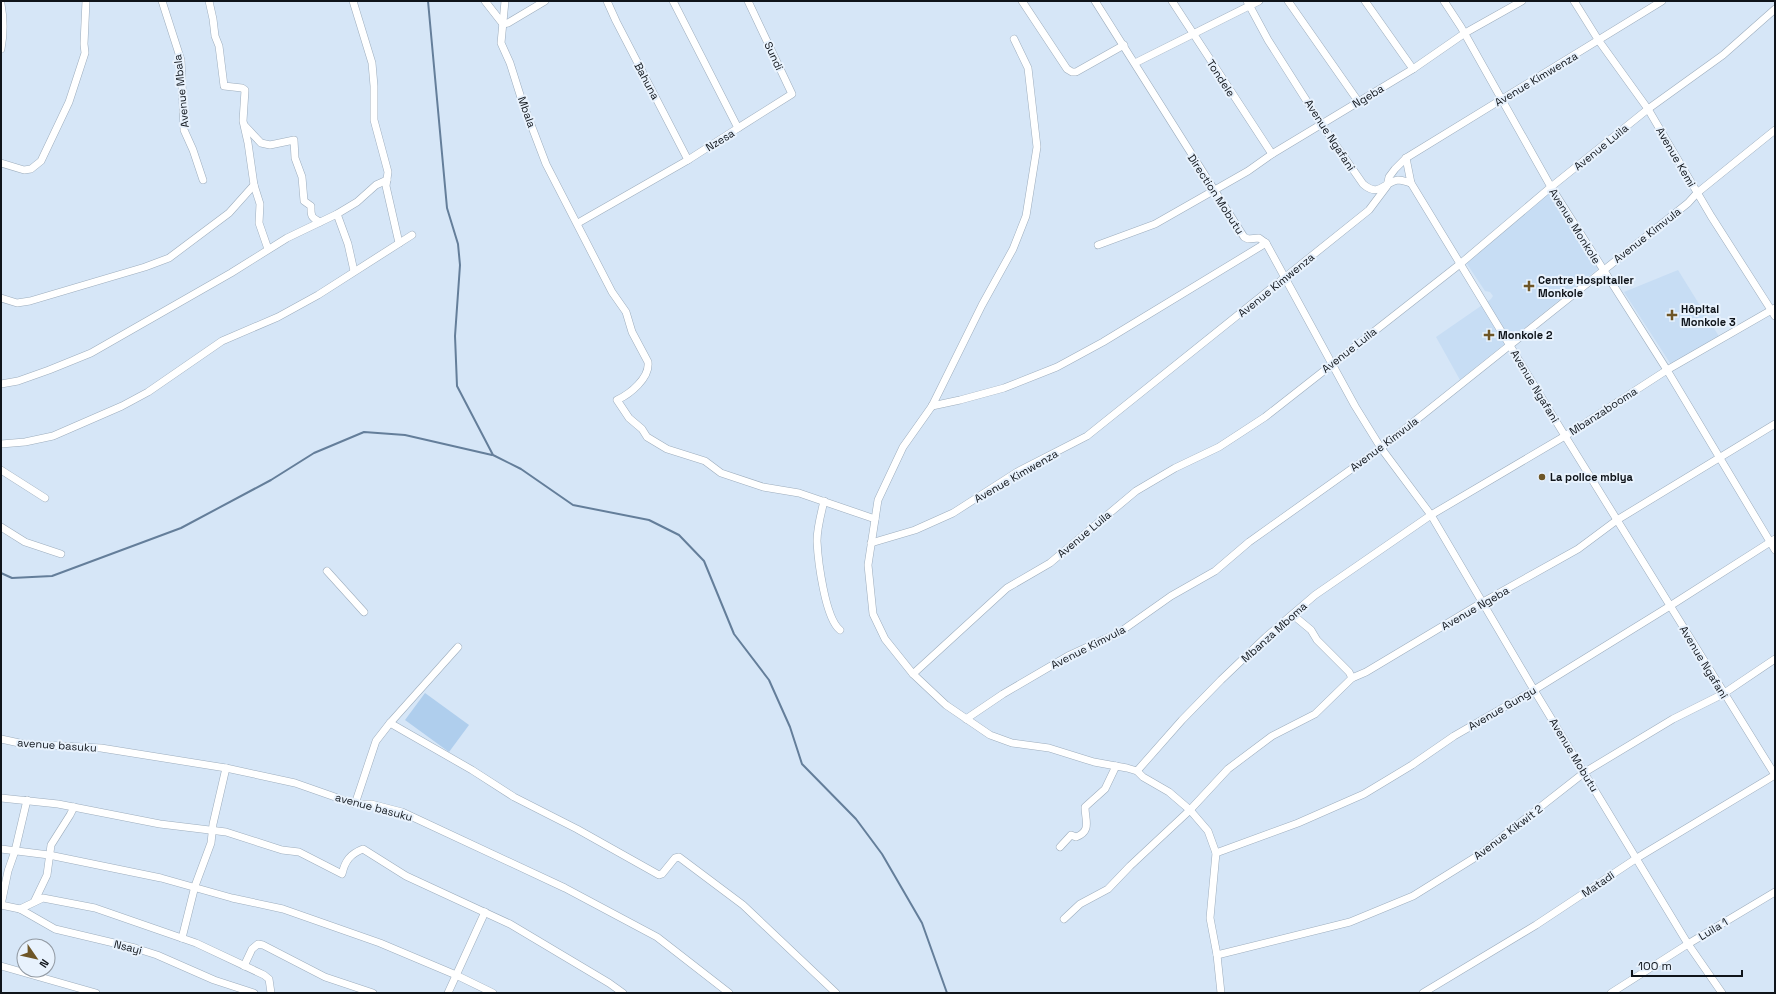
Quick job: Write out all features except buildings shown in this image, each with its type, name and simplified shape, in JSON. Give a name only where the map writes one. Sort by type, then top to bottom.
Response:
[{"type":"street","points":[[1,163],[24,170],[35,167],[41,161],[69,102],[85,53],[86,1]]},
{"type":"street","name":"Avenue Mbala","points":[[162,1],[180,60],[184,130],[193,150],[203,180]]},
{"type":"street","points":[[209,1],[215,36],[219,46],[224,86],[245,90],[243,121],[254,185],[260,204],[259,223],[268,249]]},
{"type":"street","points":[[353,1],[372,63],[374,120],[388,172],[386,186],[399,243]]},
{"type":"street","points":[[485,1],[503,24],[508,23],[545,1]]},
{"type":"street","name":"Mbala","points":[[506,1],[501,43],[510,63],[522,101],[546,164],[578,223],[612,292],[626,312],[632,332],[648,362],[649,367],[644,377],[626,395],[617,400],[629,418],[642,429],[650,440],[667,449],[707,462],[721,473],[763,487],[799,493],[824,501]]},
{"type":"street","name":"Bahuna","points":[[607,1],[619,28],[688,160]]},
{"type":"street","name":"Nzesa","points":[[578,223],[688,160],[738,128],[673,1]]},
{"type":"street","name":"Sundi","points":[[738,128],[792,94],[748,1]]},
{"type":"street","points":[[1022,1],[1067,68],[1072,72],[1076,72],[1124,45]]},
{"type":"street","name":"Direction Mobutu","points":[[1095,1],[1244,237],[1248,239],[1259,238],[1266,243]]},
{"type":"street","name":"Tondele","points":[[1172,1],[1272,154]]},
{"type":"street","points":[[1135,63],[1193,35],[1249,4],[1259,1]]},
{"type":"street","points":[[1288,1],[1358,101]]},
{"type":"street","points":[[1365,1],[1413,69]]},
{"type":"street","name":"Avenue Monkole","points":[[1444,1],[1465,33],[1501,100],[1551,187],[1773,541],[1775,550]]},
{"type":"street","name":"Ngeba","points":[[1098,245],[1155,224],[1248,170],[1272,154],[1322,125],[1358,101],[1413,69],[1465,33],[1522,1]]},
{"type":"street","name":"Avenue Kemi","points":[[1574,1],[1648,109],[1697,193],[1774,311]]},
{"type":"street","name":"Avenue Kimwenza","points":[[872,543],[916,530],[953,513],[1017,472],[1087,436],[1128,401],[1286,278],[1369,210],[1387,186],[1389,177],[1394,169],[1406,158],[1600,41],[1662,1]]},
{"type":"street","points":[[1,4],[4,32],[1,49]]},
{"type":"street","name":"Avenue Ngafani","points":[[1249,4],[1268,40],[1322,125],[1363,184],[1375,190],[1387,186],[1397,180],[1411,184],[1723,694],[1775,775]]},
{"type":"street","name":"Avenue Luila","points":[[913,674],[1007,588],[1050,563],[1136,491],[1175,468],[1219,446],[1252,425],[1460,264],[1551,187],[1648,109],[1723,55],[1775,9]]},
{"type":"street","points":[[1014,39],[1028,68],[1037,147],[1026,216],[1013,249],[982,305],[932,406],[903,448],[880,494],[868,565],[873,614],[885,639],[913,674],[946,705],[990,735],[1012,743],[1049,748],[1094,762],[1137,771],[1168,792],[1190,810],[1205,826],[1216,853],[1210,918],[1217,955],[1221,993]]},
{"type":"street","points":[[245,126],[261,143],[270,145],[294,140],[295,158],[302,177],[304,201],[310,206],[310,213],[312,217],[320,222]]},
{"type":"street","name":"Avenue Kimvula","points":[[966,719],[1004,694],[1068,656],[1120,632],[1170,596],[1215,571],[1249,542],[1381,448],[1602,270],[1688,203],[1697,193],[1775,130]]},
{"type":"street","points":[[1406,158],[1411,184]]},
{"type":"street","points":[[1,384],[18,381],[91,353],[224,277],[268,249],[337,214],[357,202],[376,185],[387,180]]},
{"type":"street","points":[[1,298],[17,303],[30,302],[145,267],[169,258],[229,213],[254,185]]},
{"type":"street","points":[[337,214],[348,244],[354,271]]},
{"type":"street","points":[[1,444],[25,442],[53,436],[122,406],[148,392],[222,341],[278,318],[318,295],[412,235]]},
{"type":"street","points":[[932,406],[1004,388],[1057,367],[1103,342],[1266,243],[1355,406],[1381,448],[1431,515]]},
{"type":"street","name":"Mbanzabooma","points":[[1431,515],[1565,436],[1667,370],[1774,311]]},
{"type":"street","name":"Avenue Ngeba","points":[[1064,919],[1080,904],[1108,889],[1130,866],[1190,810],[1228,769],[1272,736],[1315,714],[1352,678],[1366,672],[1483,602],[1578,549],[1617,520],[1775,424]]},
{"type":"street","points":[[1,470],[45,498]]},
{"type":"street","points":[[840,630],[833,623],[827,603],[819,561],[818,528],[824,501],[875,519]]},
{"type":"street","name":"Avenue Mobutu","points":[[1431,515],[1534,690],[1688,944],[1722,993]]},
{"type":"street","name":"Mbanza Mboma","points":[[1137,771],[1182,720],[1266,637],[1315,595],[1431,515]]},
{"type":"street","points":[[1,527],[25,542],[61,554]]},
{"type":"street","name":"Avenue Gungu","points":[[1216,853],[1298,823],[1364,794],[1412,765],[1454,736],[1534,690],[1773,541]]},
{"type":"street","points":[[327,571],[364,612]]},
{"type":"street","points":[[1293,615],[1311,630],[1317,640],[1349,672],[1352,678]]},
{"type":"street","points":[[355,804],[376,741],[458,646]]},
{"type":"street","name":"Avenue Kikwit 2","points":[[1217,955],[1350,922],[1413,896],[1479,855],[1585,772],[1673,719],[1723,694],[1775,659]]},
{"type":"street","points":[[390,723],[472,770],[514,797],[577,829],[659,875],[662,874],[675,858],[679,857],[743,905],[836,993]]},
{"type":"street","name":"avenue basuku","points":[[1,739],[24,744],[101,748],[226,768],[295,783],[355,804],[371,804],[413,817],[565,888],[657,937],[729,993]]},
{"type":"street","points":[[1060,847],[1071,835],[1076,838],[1083,835],[1087,828],[1085,807],[1105,789],[1116,766]]},
{"type":"street","points":[[182,938],[195,886],[209,848],[226,768]]},
{"type":"street","name":"Matadi","points":[[1423,993],[1536,925],[1637,858],[1775,775]]},
{"type":"street","points":[[1,798],[74,807],[160,824],[226,832],[282,850],[299,852],[342,874],[349,856],[362,849],[406,876],[510,924],[609,983],[623,993]]},
{"type":"street","points":[[1,905],[8,871],[27,800]]},
{"type":"street","points":[[35,900],[47,875],[51,845],[55,836],[67,821],[74,807]]},
{"type":"street","points":[[1,849],[50,855],[195,886],[232,898],[283,909],[380,943],[456,975],[493,993]]},
{"type":"street","name":"Luila 1","points":[[1611,993],[1688,944],[1775,892]]},
{"type":"street","points":[[20,909],[35,900],[48,898],[95,908],[182,938],[268,977],[271,993]]},
{"type":"street","name":"Nsayi","points":[[1,905],[20,909],[55,929],[135,948],[157,955],[214,980],[254,993]]},
{"type":"street","points":[[448,993],[485,912]]},
{"type":"street","points":[[244,966],[254,946],[258,944],[264,945],[325,977],[373,993]]},
{"type":"street","points":[[1,966],[96,993]]},
{"type":"shaded area","name":"Centre Hospitalier Monkole","points":[[1551,191],[1599,268],[1460,380],[1436,337],[1491,299],[1493,296],[1490,292],[1485,291],[1465,261]]},
{"type":"shaded area","name":"Hôpital Monkole 3","points":[[1678,270],[1720,338],[1672,366],[1624,292]]},
{"type":"shaded area","points":[[425,693],[469,725],[449,752],[405,720]]},
{"type":"waterway","points":[[428,1],[447,208],[458,244],[460,265],[455,336],[457,386],[493,455],[521,469],[573,505],[649,520],[679,535],[704,561],[734,634],[769,680],[790,727],[802,764],[856,819],[882,854],[922,923],[947,993]]},
{"type":"waterway","points":[[1,573],[12,578],[52,576],[181,528],[271,480],[314,453],[364,432],[405,435],[492,455]]},
{"type":"place","name":"Centre Hospitalier Monkole","points":[[1529,286]]},
{"type":"place","name":"Hôpital Monkole 3","points":[[1672,315]]},
{"type":"place","name":"Monkole 2","points":[[1489,335]]},
{"type":"place","name":"La police mbiya","points":[[1542,477]]}]
